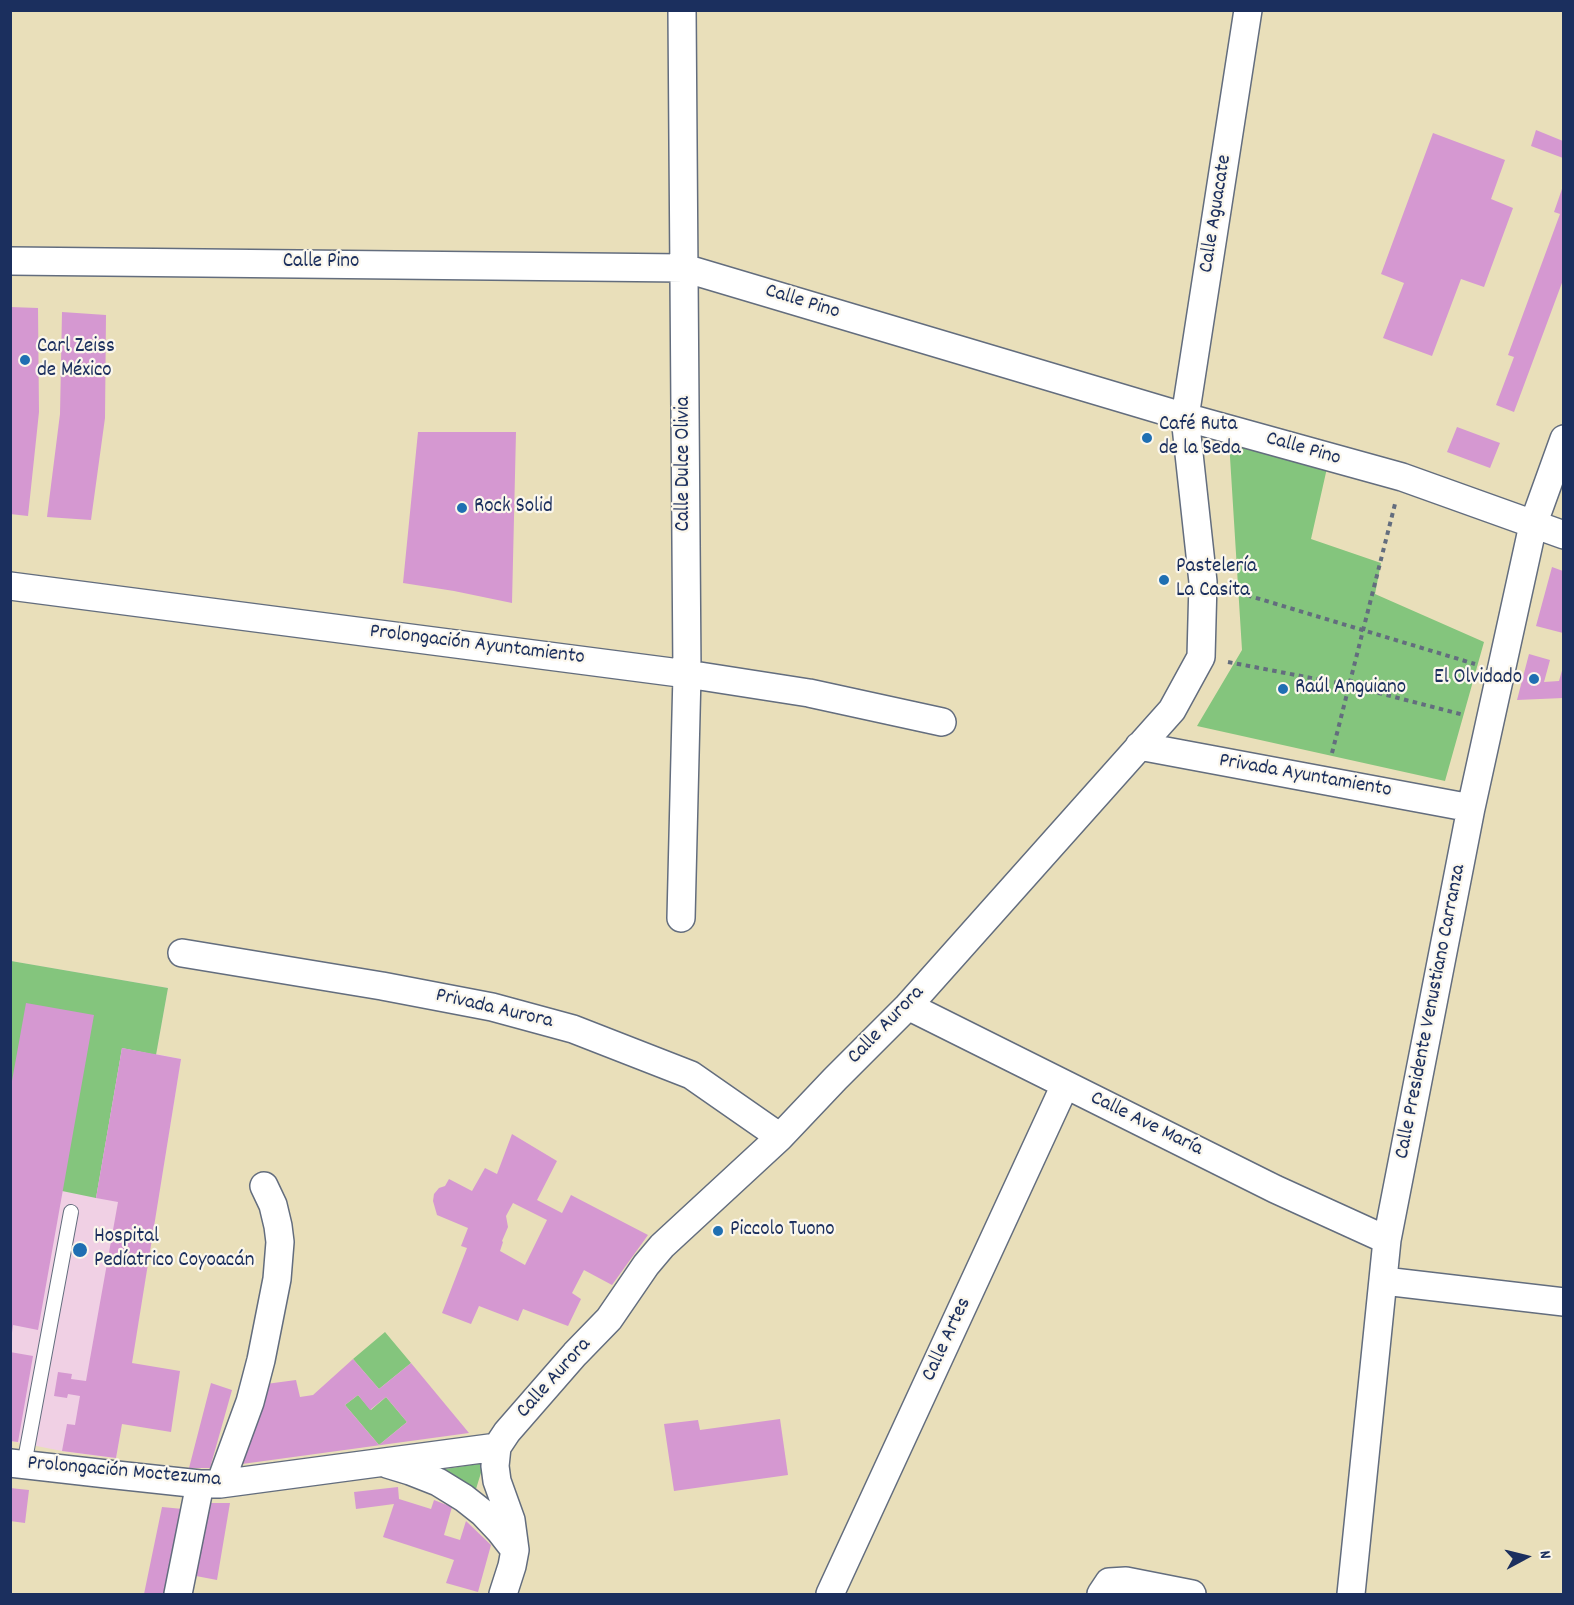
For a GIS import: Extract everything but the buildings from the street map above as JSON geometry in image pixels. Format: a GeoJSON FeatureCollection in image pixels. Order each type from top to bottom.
{"type":"FeatureCollection","features":[{"type":"Feature","properties":{"kind":"street","name":"Calle Dulce Olivia"},"geometry":{"type":"LineString","coordinates":[[681,918],[687,674],[682,10]]}},
{"type":"Feature","properties":{"kind":"street","name":"Calle Aguacate"},"geometry":{"type":"LineString","coordinates":[[1185,417],[1248,10]]}},
{"type":"Feature","properties":{"kind":"street","name":"Calle Pino"},"geometry":{"type":"LineString","coordinates":[[10,261],[684,268],[1185,417],[1402,477],[1563,535]]}},
{"type":"Feature","properties":{"kind":"street","name":"Calle Aurora"},"geometry":{"type":"LineString","coordinates":[[497,1447],[575,1354],[609,1319],[662,1246],[780,1137],[835,1078],[908,1006],[1172,710],[1201,657],[1203,582],[1185,417]]}},
{"type":"Feature","properties":{"kind":"street","name":"Calle Presidente Venustiano Carranza"},"geometry":{"type":"LineString","coordinates":[[1351,1594],[1387,1240],[1471,808],[1533,525],[1563,439]]}},
{"type":"Feature","properties":{"kind":"street","name":"Prolongación Ayuntamiento"},"geometry":{"type":"LineString","coordinates":[[10,586],[687,674],[809,693],[942,722]]}},
{"type":"Feature","properties":{"kind":"street","name":"Privada Ayuntamiento"},"geometry":{"type":"LineString","coordinates":[[1139,746],[1471,808]]}},
{"type":"Feature","properties":{"kind":"street","name":"Privada Aurora"},"geometry":{"type":"LineString","coordinates":[[182,953],[382,986],[492,1007],[573,1029],[691,1075],[780,1137]]}},
{"type":"Feature","properties":{"kind":"street","name":"Calle Ave María"},"geometry":{"type":"LineString","coordinates":[[908,1006],[1275,1189],[1387,1240]]}},
{"type":"Feature","properties":{"kind":"street","name":"Calle Artes"},"geometry":{"type":"LineString","coordinates":[[830,1594],[1065,1085]]}},
{"type":"Feature","properties":{"kind":"street"},"geometry":{"type":"LineString","coordinates":[[178,1594],[210,1484],[250,1402],[261,1360],[277,1279],[280,1242],[273,1205],[264,1186]]}},
{"type":"Feature","properties":{"kind":"street"},"geometry":{"type":"LineString","coordinates":[[1383,1281],[1563,1302]]}},
{"type":"Feature","properties":{"kind":"street","name":"Prolongación Moctezuma"},"geometry":{"type":"LineString","coordinates":[[17,1464],[210,1484],[497,1447]]}},
{"type":"Feature","properties":{"kind":"street"},"geometry":{"type":"LineString","coordinates":[[497,1447],[495,1466],[497,1481],[511,1520],[515,1550],[503,1594]]}},
{"type":"Feature","properties":{"kind":"street","name":"Prolongación Moctezuma"},"geometry":{"type":"LineString","coordinates":[[381,1463],[438,1482],[464,1498],[500,1530],[515,1550]]}},
{"type":"Feature","properties":{"kind":"street"},"geometry":{"type":"LineString","coordinates":[[1101,1594],[1109,1582],[1126,1581],[1192,1594]]}},
{"type":"Feature","properties":{"kind":"lane"},"geometry":{"type":"LineString","coordinates":[[17,1464],[71,1212]]}},
{"type":"Feature","properties":{"kind":"path"},"geometry":{"type":"LineString","coordinates":[[1326,780],[1402,477]]}},
{"type":"Feature","properties":{"kind":"path"},"geometry":{"type":"LineString","coordinates":[[1203,582],[1501,672]]}},
{"type":"Feature","properties":{"kind":"path"},"geometry":{"type":"LineString","coordinates":[[1201,657],[1348,685],[1490,721]]}},
{"type":"Feature","properties":{"kind":"shaded area","name":"Hospital Pedíatrico Coyoacán"},"geometry":{"type":"Polygon","coordinates":[[[10,961],[168,988],[156,1054],[181,1059],[116,1458],[11,1441],[10,961]]]}},
{"type":"Feature","properties":{"kind":"green space"},"geometry":{"type":"Polygon","coordinates":[[[1229,441],[1327,468],[1311,539],[1381,563],[1375,594],[1484,642],[1445,781],[1197,726],[1242,650],[1229,441]]]}},
{"type":"Feature","properties":{"kind":"green space"},"geometry":{"type":"Polygon","coordinates":[[[11,961],[168,988],[156,1055],[122,1048],[96,1198],[62,1191],[11,1092],[11,961]]]}},
{"type":"Feature","properties":{"kind":"green space"},"geometry":{"type":"Polygon","coordinates":[[[385,1332],[411,1363],[379,1389],[353,1359],[385,1332]]]}},
{"type":"Feature","properties":{"kind":"green space"},"geometry":{"type":"Polygon","coordinates":[[[358,1395],[371,1410],[386,1397],[407,1422],[379,1445],[345,1405],[358,1395]]]}},
{"type":"Feature","properties":{"kind":"green space"},"geometry":{"type":"Polygon","coordinates":[[[484,1463],[476,1489],[439,1470],[484,1463]]]}},
{"type":"Feature","properties":{"kind":"place","name":"Carl Zeiss de México"},"geometry":{"type":"Point","coordinates":[25,360]}},
{"type":"Feature","properties":{"kind":"place","name":"Café Ruta de la Seda"},"geometry":{"type":"Point","coordinates":[1147,438]}},
{"type":"Feature","properties":{"kind":"place","name":"Rock Solid"},"geometry":{"type":"Point","coordinates":[462,508]}},
{"type":"Feature","properties":{"kind":"place","name":"Pastelería La Casita"},"geometry":{"type":"Point","coordinates":[1164,580]}},
{"type":"Feature","properties":{"kind":"place","name":"El Olvidado"},"geometry":{"type":"Point","coordinates":[1534,679]}},
{"type":"Feature","properties":{"kind":"place","name":"Raúl Anguiano"},"geometry":{"type":"Point","coordinates":[1283,689]}},
{"type":"Feature","properties":{"kind":"place","name":"Piccolo Tuono"},"geometry":{"type":"Point","coordinates":[718,1231]}},
{"type":"Feature","properties":{"kind":"place","name":"Hospital Pedíatrico Coyoacán"},"geometry":{"type":"Point","coordinates":[80,1250]}}]}
